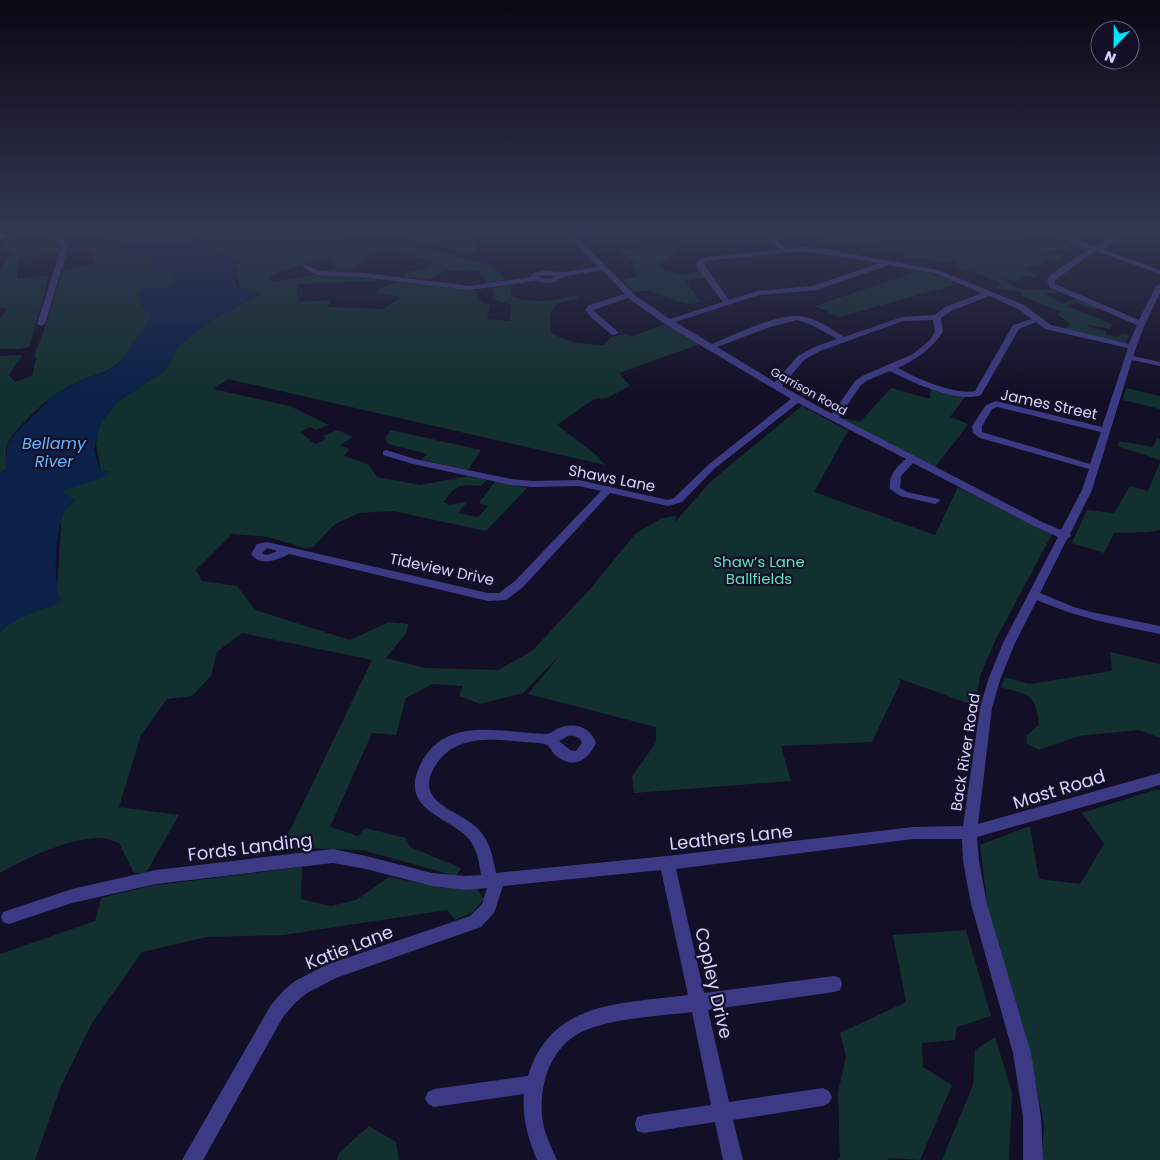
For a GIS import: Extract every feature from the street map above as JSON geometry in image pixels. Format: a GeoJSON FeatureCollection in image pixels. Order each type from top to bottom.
{"type":"FeatureCollection","features":[{"type":"Feature","properties":{"kind":"street"},"geometry":{"type":"LineString","coordinates":[[41,324],[53,284]]}},
{"type":"Feature","properties":{"kind":"street"},"geometry":{"type":"LineString","coordinates":[[437,284],[470,288],[503,284]]}},
{"type":"Feature","properties":{"kind":"street","name":"Garrison Road"},"geometry":{"type":"LineString","coordinates":[[619,284],[629,295],[668,322],[797,399],[912,460],[1066,536]]}},
{"type":"Feature","properties":{"kind":"street"},"geometry":{"type":"LineString","coordinates":[[713,284],[727,302]]}},
{"type":"Feature","properties":{"kind":"street"},"geometry":{"type":"LineString","coordinates":[[668,322],[727,302],[769,291],[814,288],[825,284]]}},
{"type":"Feature","properties":{"kind":"street"},"geometry":{"type":"LineString","coordinates":[[967,284],[1028,310],[1036,320],[1064,332],[1130,352],[1160,364]]}},
{"type":"Feature","properties":{"kind":"street"},"geometry":{"type":"LineString","coordinates":[[1052,284],[1141,324]]}},
{"type":"Feature","properties":{"kind":"street","name":"Back River Road"},"geometry":{"type":"LineString","coordinates":[[1033,1160],[1032,1117],[1022,1053],[979,904],[971,861],[969,832],[990,694],[999,667],[1033,594],[1066,536],[1096,468],[1130,352],[1141,324],[1160,286]]}},
{"type":"Feature","properties":{"kind":"street"},"geometry":{"type":"LineString","coordinates":[[776,387],[808,353],[902,319],[937,317],[948,309],[990,294]]}},
{"type":"Feature","properties":{"kind":"street"},"geometry":{"type":"LineString","coordinates":[[614,333],[589,310],[592,307],[629,295]]}},
{"type":"Feature","properties":{"kind":"street"},"geometry":{"type":"LineString","coordinates":[[833,419],[858,383],[865,378],[923,353],[939,332],[937,317]]}},
{"type":"Feature","properties":{"kind":"street"},"geometry":{"type":"LineString","coordinates":[[711,346],[798,318],[843,340]]}},
{"type":"Feature","properties":{"kind":"street"},"geometry":{"type":"LineString","coordinates":[[890,367],[904,375],[930,385],[973,395],[978,393],[1016,327],[1036,320]]}},
{"type":"Feature","properties":{"kind":"street","name":"Shaws Lane"},"geometry":{"type":"LineString","coordinates":[[386,453],[511,482],[533,484],[568,482],[661,503],[674,502],[711,466],[797,399]]}},
{"type":"Feature","properties":{"kind":"street","name":"James Street"},"geometry":{"type":"LineString","coordinates":[[1096,468],[991,439],[978,433],[977,426],[989,407],[996,404],[1107,431]]}},
{"type":"Feature","properties":{"kind":"street"},"geometry":{"type":"LineString","coordinates":[[912,460],[900,470],[893,482],[895,489],[904,494],[935,501]]}},
{"type":"Feature","properties":{"kind":"street","name":"Tideview Drive"},"geometry":{"type":"LineString","coordinates":[[288,550],[488,597],[502,596],[519,584],[607,490]]}},
{"type":"Feature","properties":{"kind":"street"},"geometry":{"type":"LineString","coordinates":[[1033,594],[1070,610],[1090,616],[1160,630]]}},
{"type":"Feature","properties":{"kind":"street"},"geometry":{"type":"LineString","coordinates":[[494,881],[480,842],[474,834],[466,827],[442,814],[426,799],[422,783],[425,768],[440,748],[455,739],[466,736],[491,734],[552,740]]}},
{"type":"Feature","properties":{"kind":"street","name":"Mast Road"},"geometry":{"type":"LineString","coordinates":[[969,832],[1010,824],[1160,779]]}},
{"type":"Feature","properties":{"kind":"street","name":"Leathers Lane"},"geometry":{"type":"LineString","coordinates":[[494,881],[667,863],[913,833],[969,832]]}},
{"type":"Feature","properties":{"kind":"street","name":"Fords Landing"},"geometry":{"type":"LineString","coordinates":[[9,917],[72,896],[156,877],[333,856],[350,858],[438,881],[466,883],[494,881]]}},
{"type":"Feature","properties":{"kind":"street","name":"Copley Drive"},"geometry":{"type":"LineString","coordinates":[[667,863],[733,1160]]}},
{"type":"Feature","properties":{"kind":"street","name":"Katie Lane"},"geometry":{"type":"LineString","coordinates":[[192,1160],[268,1024],[289,998],[314,979],[332,971],[475,922],[488,908],[494,881]]}},
{"type":"Feature","properties":{"kind":"street"},"geometry":{"type":"LineString","coordinates":[[547,1160],[534,1124],[532,1111],[534,1084],[543,1060],[552,1046],[562,1034],[573,1026],[607,1015],[834,984]]}},
{"type":"Feature","properties":{"kind":"street"},"geometry":{"type":"LineString","coordinates":[[434,1098],[534,1084]]}},
{"type":"Feature","properties":{"kind":"street"},"geometry":{"type":"LineString","coordinates":[[644,1124],[722,1111],[822,1098]]}},
{"type":"Feature","properties":{"kind":"green space"},"geometry":{"type":"Polygon","coordinates":[[[0,284],[47,284],[29,347],[0,349],[0,319],[7,308],[0,308],[0,284]]]}},
{"type":"Feature","properties":{"kind":"green space"},"geometry":{"type":"Polygon","coordinates":[[[59,284],[172,284],[167,287],[143,288],[152,318],[126,354],[113,367],[65,389],[36,411],[21,426],[7,445],[6,469],[0,474],[0,356],[22,355],[9,375],[15,382],[32,376],[36,358],[34,356],[59,284]]]}},
{"type":"Feature","properties":{"kind":"green space","name":"Shaw’s Lane Ballfields"},"geometry":{"type":"Polygon","coordinates":[[[239,284],[297,284],[297,295],[300,302],[330,300],[328,307],[384,309],[401,297],[376,293],[380,289],[393,284],[427,284],[475,290],[482,303],[490,305],[487,319],[509,321],[512,305],[496,300],[492,289],[512,285],[511,296],[519,299],[551,300],[576,295],[580,298],[557,304],[550,314],[550,332],[570,341],[604,345],[611,337],[624,334],[632,336],[667,324],[700,344],[619,373],[630,386],[607,398],[594,399],[557,425],[595,454],[605,465],[228,379],[214,389],[290,406],[329,425],[316,430],[310,427],[300,432],[315,444],[326,439],[323,436],[338,430],[353,437],[340,445],[350,449],[344,456],[368,464],[377,477],[420,485],[469,476],[487,480],[481,486],[463,485],[455,488],[444,502],[450,505],[468,501],[458,513],[478,517],[488,506],[479,503],[495,481],[527,488],[486,531],[393,511],[359,513],[335,524],[313,547],[305,548],[268,537],[232,534],[196,570],[202,581],[237,586],[255,610],[350,640],[389,622],[408,624],[407,632],[386,658],[426,668],[498,670],[532,651],[591,588],[636,533],[662,518],[676,516],[675,522],[711,481],[802,406],[848,431],[814,492],[935,535],[958,487],[1052,534],[995,641],[980,676],[975,706],[898,678],[901,681],[872,742],[781,746],[791,781],[634,793],[632,777],[656,742],[656,727],[528,694],[561,654],[523,693],[480,704],[459,696],[463,686],[432,684],[406,698],[396,735],[372,733],[330,827],[358,836],[365,828],[406,838],[410,847],[461,868],[456,876],[362,850],[282,847],[372,660],[242,633],[217,652],[211,676],[192,696],[167,699],[141,735],[119,807],[179,815],[146,873],[134,873],[119,843],[100,838],[75,841],[62,845],[35,855],[0,873],[0,632],[6,626],[21,618],[61,602],[57,592],[63,491],[101,471],[96,444],[99,426],[117,402],[164,371],[179,345],[216,317],[259,295],[240,287],[239,284]]]}},
{"type":"Feature","properties":{"kind":"green space"},"geometry":{"type":"Polygon","coordinates":[[[626,284],[687,284],[701,302],[683,303],[652,291],[633,292],[626,284]]]}},
{"type":"Feature","properties":{"kind":"green space"},"geometry":{"type":"Polygon","coordinates":[[[879,284],[957,284],[839,317],[815,306],[879,284]]]}},
{"type":"Feature","properties":{"kind":"green space"},"geometry":{"type":"Polygon","coordinates":[[[1000,284],[1011,284],[1024,289],[1045,289],[1059,292],[1045,294],[1063,304],[1075,299],[1099,308],[1095,310],[1075,302],[1067,306],[1112,324],[1110,329],[1089,325],[1088,327],[1106,331],[1106,335],[1118,337],[1122,333],[1129,335],[1125,343],[1065,329],[1070,324],[1057,314],[1061,312],[1020,295],[1023,293],[997,288],[1000,284]]]}},
{"type":"Feature","properties":{"kind":"green space"},"geometry":{"type":"Polygon","coordinates":[[[891,388],[930,399],[931,388],[965,397],[950,417],[968,424],[935,467],[842,421],[844,418],[860,422],[891,388]]]}},
{"type":"Feature","properties":{"kind":"green space"},"geometry":{"type":"Polygon","coordinates":[[[1126,388],[1160,396],[1160,409],[1123,400],[1126,388]]]}},
{"type":"Feature","properties":{"kind":"green space"},"geometry":{"type":"Polygon","coordinates":[[[391,430],[481,450],[468,470],[422,460],[427,454],[388,444],[385,438],[391,430]]]}},
{"type":"Feature","properties":{"kind":"green space"},"geometry":{"type":"Polygon","coordinates":[[[1157,438],[1160,439],[1160,460],[1117,446],[1119,441],[1153,447],[1157,438]]]}},
{"type":"Feature","properties":{"kind":"green space"},"geometry":{"type":"Polygon","coordinates":[[[1160,462],[1160,530],[1114,533],[1104,553],[1072,543],[1087,510],[1114,513],[1130,486],[1148,491],[1160,462]]]}},
{"type":"Feature","properties":{"kind":"green space"},"geometry":{"type":"Polygon","coordinates":[[[1110,652],[1160,664],[1160,738],[1139,730],[1079,736],[1039,750],[1026,743],[1027,735],[1039,725],[1035,706],[1033,701],[1025,694],[1001,687],[1005,677],[1029,684],[1112,671],[1110,652]]]}},
{"type":"Feature","properties":{"kind":"green space"},"geometry":{"type":"Polygon","coordinates":[[[1154,790],[1160,790],[1160,1160],[1042,1160],[1044,1124],[1026,1036],[988,910],[980,845],[1030,826],[1039,879],[1080,884],[1104,844],[1082,813],[1154,790]]]}},
{"type":"Feature","properties":{"kind":"green space"},"geometry":{"type":"Polygon","coordinates":[[[302,867],[301,899],[331,906],[356,900],[389,877],[439,887],[477,889],[484,899],[473,912],[455,920],[447,910],[283,935],[207,937],[142,952],[92,1023],[61,1086],[35,1160],[0,1160],[0,954],[95,921],[101,898],[150,886],[302,867]]]}},
{"type":"Feature","properties":{"kind":"green space"},"geometry":{"type":"Polygon","coordinates":[[[966,930],[991,1016],[957,1027],[955,1040],[922,1043],[923,1067],[952,1085],[920,1160],[889,1158],[888,1160],[838,1160],[840,1158],[838,1092],[846,1057],[840,1033],[906,1002],[893,935],[966,930]]]}},
{"type":"Feature","properties":{"kind":"green space"},"geometry":{"type":"Polygon","coordinates":[[[995,1037],[1012,1092],[1009,1160],[942,1160],[973,1085],[975,1050],[995,1037]]]}},
{"type":"Feature","properties":{"kind":"green space"},"geometry":{"type":"Polygon","coordinates":[[[369,1126],[396,1142],[399,1160],[337,1160],[339,1153],[369,1126]]]}},
{"type":"Feature","properties":{"kind":"water","name":"Bellamy River"},"geometry":{"type":"Polygon","coordinates":[[[172,284],[236,284],[260,294],[216,317],[179,345],[164,371],[117,402],[99,426],[94,451],[101,471],[109,471],[107,476],[63,491],[75,501],[67,508],[62,517],[57,541],[56,569],[58,593],[61,602],[21,618],[0,632],[0,474],[6,469],[7,445],[14,435],[54,395],[84,379],[104,373],[117,365],[152,318],[136,299],[143,288],[167,287],[172,284]]]}}]}
